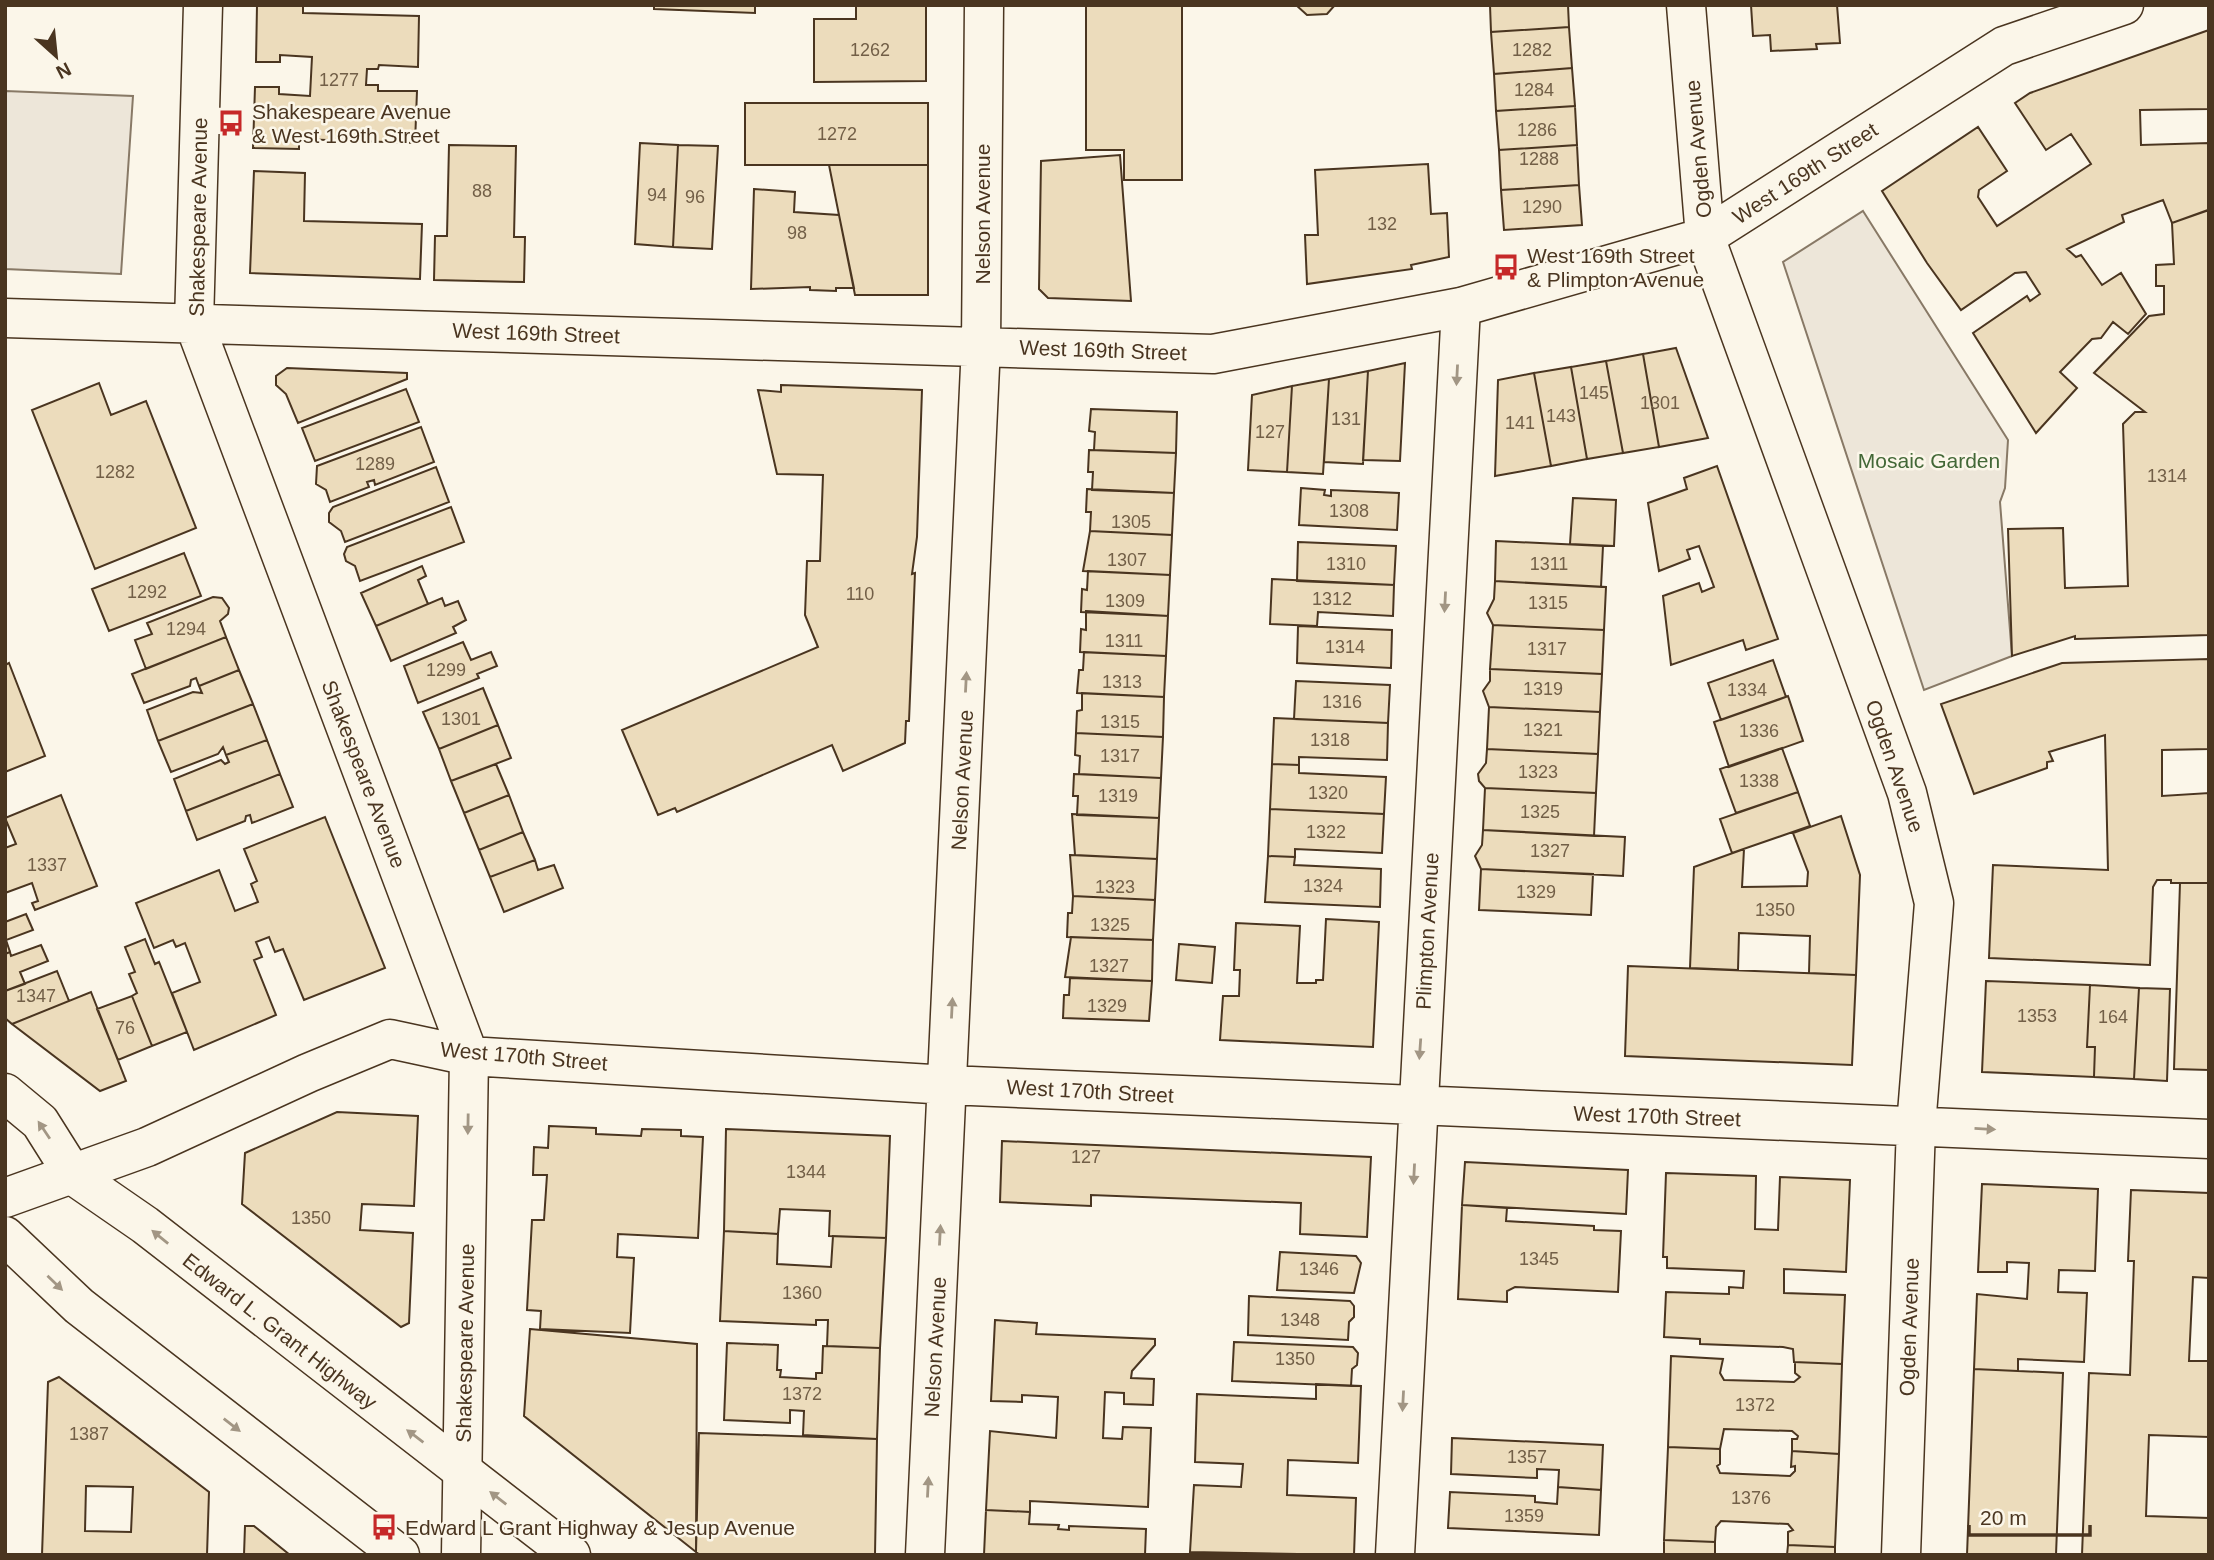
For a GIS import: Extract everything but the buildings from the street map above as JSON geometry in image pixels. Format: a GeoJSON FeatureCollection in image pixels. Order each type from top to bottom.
{"type":"FeatureCollection","features":[{"type":"Feature","properties":{"kind":"street","name":"Shakespeare Avenue"},"geometry":{"type":"LineString","coordinates":[[202,5],[194,323],[469,1056],[461,1555]]}},
{"type":"Feature","properties":{"kind":"street","name":"Nelson Avenue"},"geometry":{"type":"LineString","coordinates":[[925,1555],[981,345],[984,5]]}},
{"type":"Feature","properties":{"kind":"street","name":"Ogden Avenue"},"geometry":{"type":"LineString","coordinates":[[1686,5],[1705,237],[1907,793],[1930,877],[1934,903],[1916,1126],[1901,1555]]}},
{"type":"Feature","properties":{"kind":"street","name":"West 169th Street"},"geometry":{"type":"LineString","coordinates":[[5,318],[1213,354],[1461,307],[1705,237],[2004,46],[2124,5]]}},
{"type":"Feature","properties":{"kind":"street","name":"Plimpton Avenue"},"geometry":{"type":"LineString","coordinates":[[1395,1555],[1461,307]]}},
{"type":"Feature","properties":{"kind":"street","name":"West 170th Street"},"geometry":{"type":"LineString","coordinates":[[5,1198],[74,1176],[147,1147],[307,1073],[390,1039],[469,1056],[948,1085],[2209,1139]]}},
{"type":"Feature","properties":{"kind":"street","name":"Edward L. Grant Highway"},"geometry":{"type":"LineString","coordinates":[[5,1093],[40,1122],[74,1176],[145,1225],[571,1555]]}},
{"type":"Feature","properties":{"kind":"street"},"geometry":{"type":"LineString","coordinates":[[5,1236],[79,1306],[400,1555]]}},
{"type":"Feature","properties":{"kind":"green space"},"geometry":{"type":"Polygon","coordinates":[[[5,91],[133,96],[121,274],[5,269],[5,91]]]}},
{"type":"Feature","properties":{"kind":"green space","name":"Mosaic Garden"},"geometry":{"type":"Polygon","coordinates":[[[1863,211],[2008,440],[2005,488],[2000,502],[2012,656],[1924,690],[1783,262],[1863,211]]]}},
{"type":"Feature","properties":{"kind":"place","name":"Shakespeare Avenue & West 169th Street"},"geometry":{"type":"Point","coordinates":[231,123]}},
{"type":"Feature","properties":{"kind":"place","name":"West 169th Street & Plimpton Avenue"},"geometry":{"type":"Point","coordinates":[1506,267]}},
{"type":"Feature","properties":{"kind":"place","name":"Edward L Grant Highway & Jesup Avenue"},"geometry":{"type":"Point","coordinates":[384,1527]}}]}
